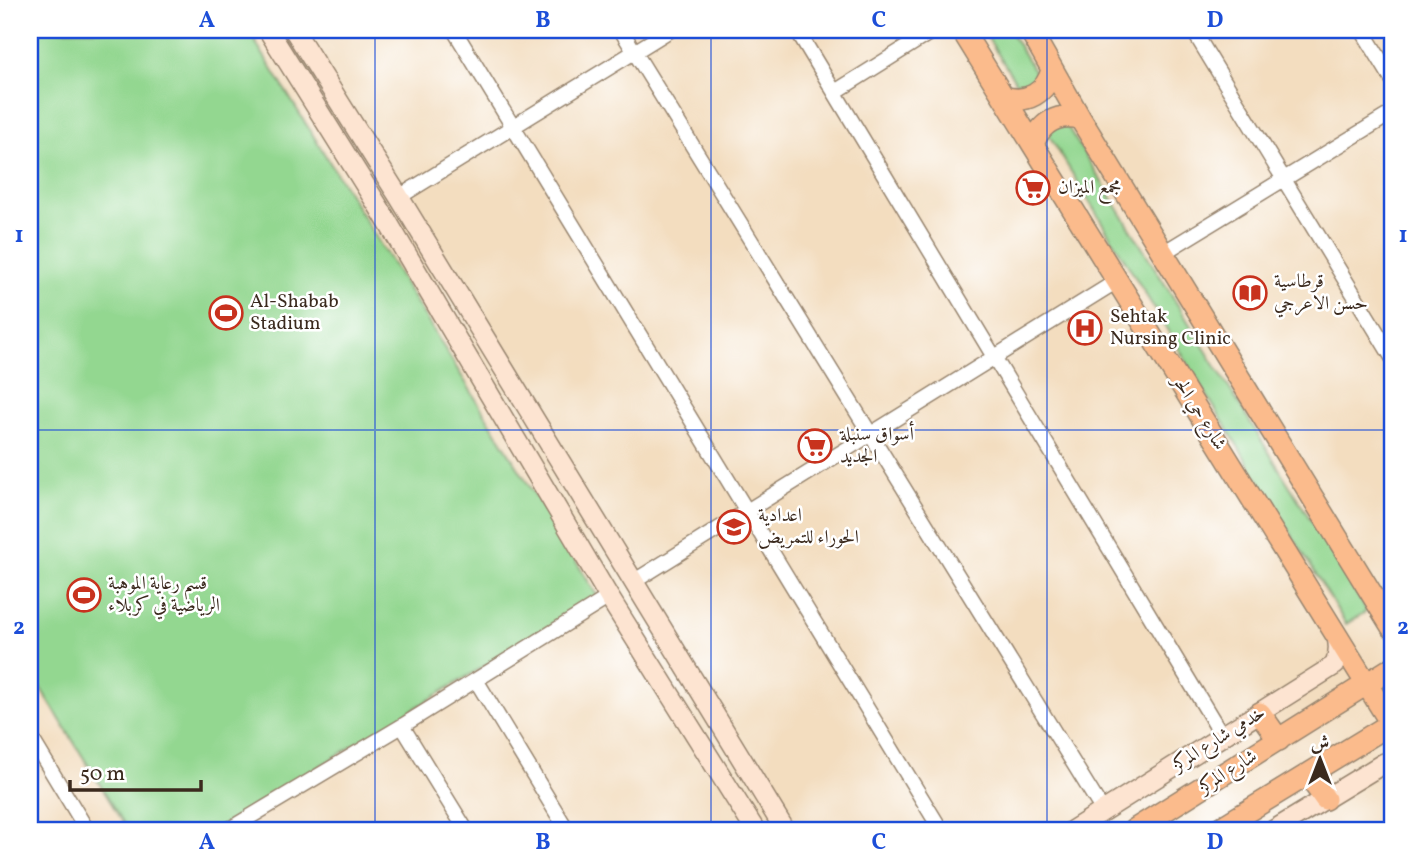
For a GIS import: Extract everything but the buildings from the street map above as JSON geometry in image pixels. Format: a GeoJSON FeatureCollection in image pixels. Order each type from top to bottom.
{"type":"FeatureCollection","features":[{"type":"Feature","properties":{"kind":"main road","name":"شارع حي الحر"},"geometry":{"type":"LineString","coordinates":[[962,30],[1392,724]]}},
{"type":"Feature","properties":{"kind":"main road"},"geometry":{"type":"LineString","coordinates":[[1030,30],[1080,118],[1385,610],[1392,627]]}},
{"type":"Feature","properties":{"kind":"main road"},"geometry":{"type":"LineString","coordinates":[[1004,97],[1024,99],[1037,93],[1047,83],[1052,70]]}},
{"type":"Feature","properties":{"kind":"main road"},"geometry":{"type":"LineString","coordinates":[[1033,145],[1039,131],[1050,120],[1065,116],[1080,118]]}},
{"type":"Feature","properties":{"kind":"main road","name":"شارع المركز"},"geometry":{"type":"LineString","coordinates":[[1134,830],[1392,668]]}},
{"type":"Feature","properties":{"kind":"main road"},"geometry":{"type":"LineString","coordinates":[[1260,713],[1279,740]]}},
{"type":"Feature","properties":{"kind":"main road"},"geometry":{"type":"LineString","coordinates":[[1217,830],[1392,724]]}},
{"type":"Feature","properties":{"kind":"main road"},"geometry":{"type":"LineString","coordinates":[[1308,775],[1325,799]]}},
{"type":"Feature","properties":{"kind":"street"},"geometry":{"type":"LineString","coordinates":[[268,30],[380,209],[609,597],[755,830]]}},
{"type":"Feature","properties":{"kind":"street"},"geometry":{"type":"LineString","coordinates":[[294,30],[399,197],[785,830]]}},
{"type":"Feature","properties":{"kind":"street"},"geometry":{"type":"LineString","coordinates":[[454,30],[942,830]]}},
{"type":"Feature","properties":{"kind":"street"},"geometry":{"type":"LineString","coordinates":[[621,30],[1103,811]]}},
{"type":"Feature","properties":{"kind":"street"},"geometry":{"type":"LineString","coordinates":[[399,197],[670,30]]}},
{"type":"Feature","properties":{"kind":"street"},"geometry":{"type":"LineString","coordinates":[[797,30],[1223,737]]}},
{"type":"Feature","properties":{"kind":"street"},"geometry":{"type":"LineString","coordinates":[[835,92],[934,30]]}},
{"type":"Feature","properties":{"kind":"street"},"geometry":{"type":"LineString","coordinates":[[1193,30],[1392,357]]}},
{"type":"Feature","properties":{"kind":"street"},"geometry":{"type":"LineString","coordinates":[[1362,30],[1392,79]]}},
{"type":"Feature","properties":{"kind":"street"},"geometry":{"type":"LineString","coordinates":[[1163,253],[1392,113]]}},
{"type":"Feature","properties":{"kind":"street"},"geometry":{"type":"LineString","coordinates":[[633,582],[1117,281]]}},
{"type":"Feature","properties":{"kind":"street"},"geometry":{"type":"LineString","coordinates":[[228,830],[609,597]]}},
{"type":"Feature","properties":{"kind":"street","name":"خدمي شارع المركز"},"geometry":{"type":"LineString","coordinates":[[1073,830],[1335,665],[1339,655],[1335,631]]}},
{"type":"Feature","properties":{"kind":"street"},"geometry":{"type":"LineString","coordinates":[[476,680],[567,830]]}},
{"type":"Feature","properties":{"kind":"street"},"geometry":{"type":"LineString","coordinates":[[402,726],[466,830]]}},
{"type":"Feature","properties":{"kind":"street"},"geometry":{"type":"LineString","coordinates":[[30,736],[87,830]]}},
{"type":"Feature","properties":{"kind":"street"},"geometry":{"type":"LineString","coordinates":[[1274,830],[1384,763],[1392,763]]}},
{"type":"Feature","properties":{"kind":"green space","name":"Al-Shabab Stadium"},"geometry":{"type":"Polygon","coordinates":[[[30,30],[248,30],[598,597],[215,830],[128,830],[30,671],[30,30]]]}},
{"type":"Feature","properties":{"kind":"green space"},"geometry":{"type":"Polygon","coordinates":[[[983,30],[1009,30],[1038,77],[1020,89],[983,30]]]}},
{"type":"Feature","properties":{"kind":"green space"},"geometry":{"type":"Polygon","coordinates":[[[1064,121],[1367,611],[1346,624],[1047,132],[1064,121]]]}},
{"type":"Feature","properties":{"kind":"place","name":"مجمع الميزان"},"geometry":{"type":"Point","coordinates":[1033,188]}},
{"type":"Feature","properties":{"kind":"place","name":"قرطاسية حسن الاعرجي"},"geometry":{"type":"Point","coordinates":[1250,293]}},
{"type":"Feature","properties":{"kind":"place","name":"Al-Shabab Stadium"},"geometry":{"type":"Point","coordinates":[226,313]}},
{"type":"Feature","properties":{"kind":"place","name":"Sehtak Nursing Clinic"},"geometry":{"type":"Point","coordinates":[1085,328]}},
{"type":"Feature","properties":{"kind":"place","name":"أسواق سنبلة الجديد"},"geometry":{"type":"Point","coordinates":[815,446]}},
{"type":"Feature","properties":{"kind":"place","name":"اعدادية الحوراء للتمريض"},"geometry":{"type":"Point","coordinates":[734,527]}},
{"type":"Feature","properties":{"kind":"place","name":"قسم رعاية الموهبة الرياضية في كربلاء"},"geometry":{"type":"Point","coordinates":[84,595]}}]}
